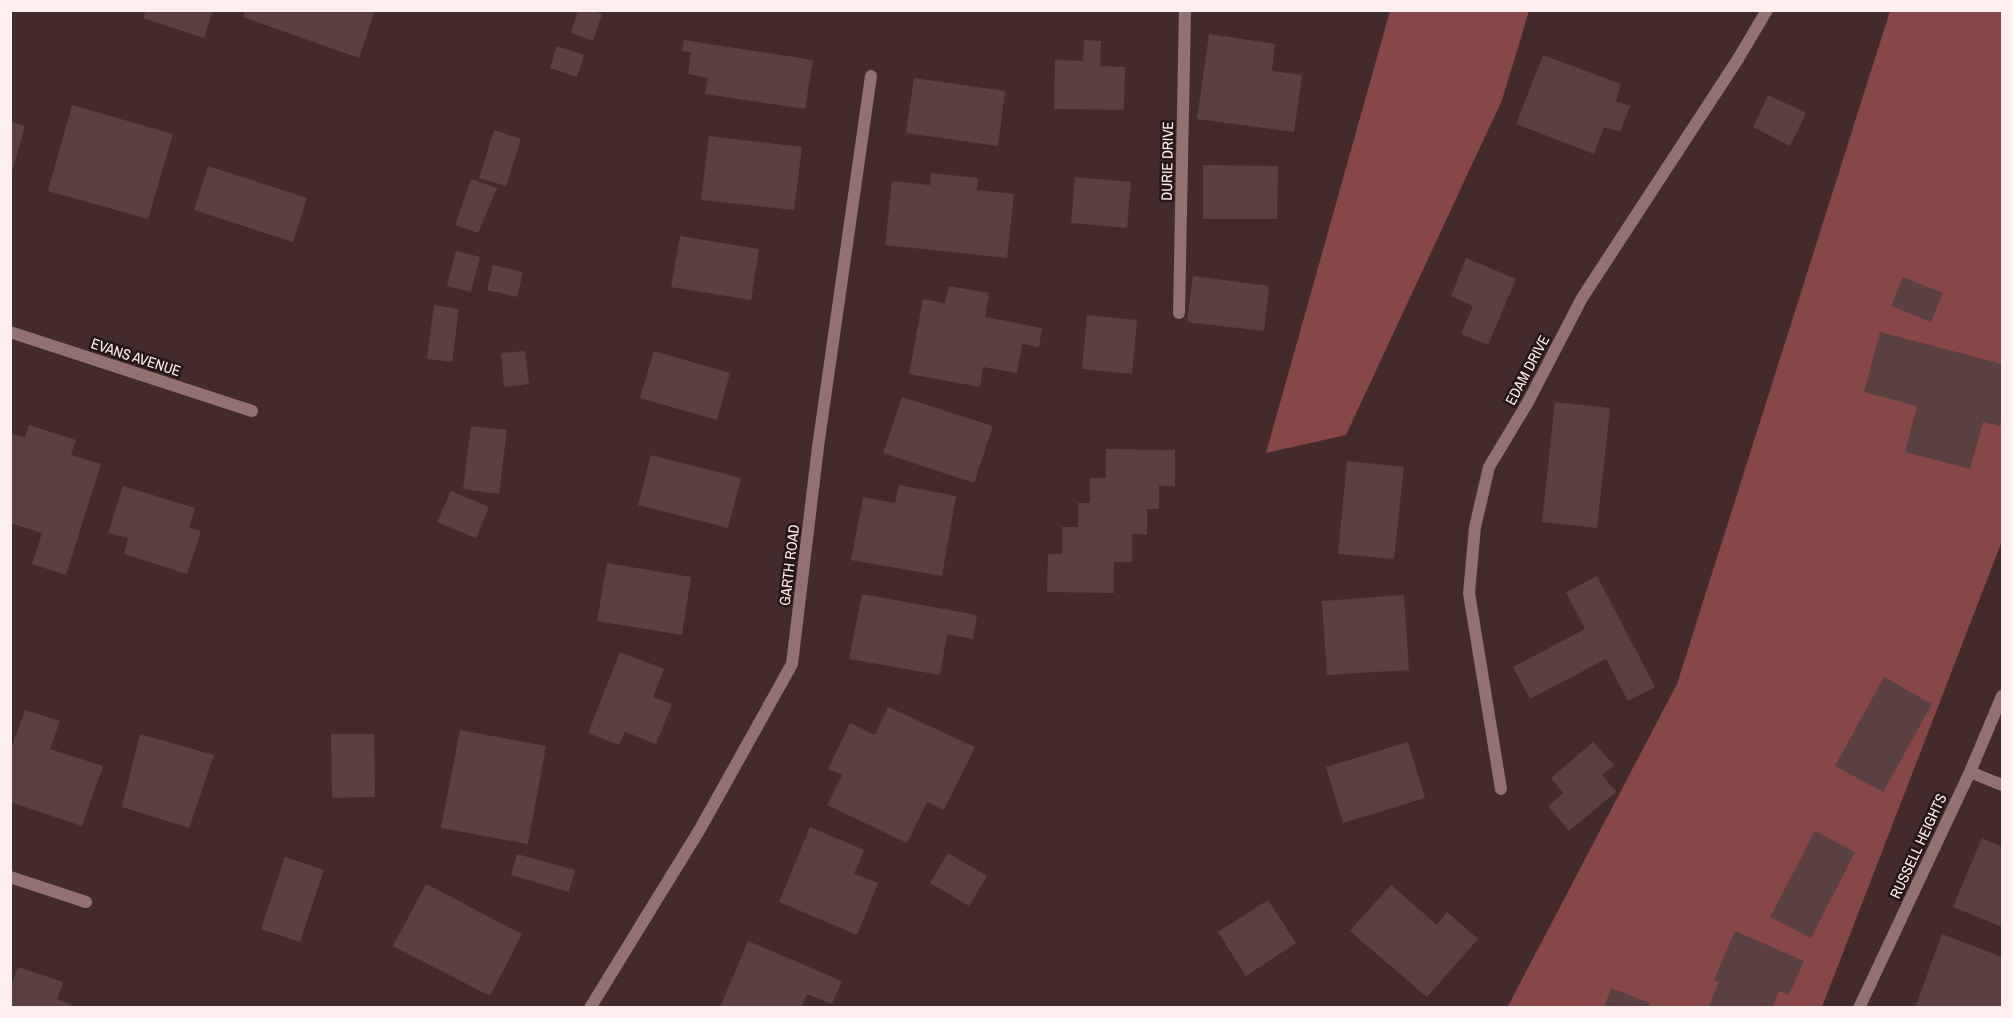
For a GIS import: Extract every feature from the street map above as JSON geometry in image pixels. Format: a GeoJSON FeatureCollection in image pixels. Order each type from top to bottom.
{"type":"FeatureCollection","features":[{"type":"Feature","properties":{"kind":"street","name":"DURIE DRIVE"},"geometry":{"type":"LineString","coordinates":[[1179,313],[1185,10]]}},
{"type":"Feature","properties":{"kind":"street","name":"EDAM DRIVE"},"geometry":{"type":"LineString","coordinates":[[1501,789],[1469,593],[1475,527],[1489,467],[1528,402],[1582,298],[1767,10]]}},
{"type":"Feature","properties":{"kind":"street","name":"GARTH ROAD"},"geometry":{"type":"LineString","coordinates":[[590,1008],[700,829],[792,664],[818,447],[871,76]]}},
{"type":"Feature","properties":{"kind":"street","name":"EVANS AVENUE"},"geometry":{"type":"LineString","coordinates":[[10,332],[252,411]]}},
{"type":"Feature","properties":{"kind":"street","name":"RUSSELL HEIGHTS"},"geometry":{"type":"LineString","coordinates":[[1859,1008],[1970,772],[2002,696]]}},
{"type":"Feature","properties":{"kind":"street"},"geometry":{"type":"LineString","coordinates":[[1970,772],[2002,785]]}},
{"type":"Feature","properties":{"kind":"street"},"geometry":{"type":"LineString","coordinates":[[10,877],[86,902]]}},
{"type":"Feature","properties":{"kind":"shaded area"},"geometry":{"type":"Polygon","coordinates":[[[1390,11],[1529,11],[1502,100],[1346,435],[1266,453],[1390,11]]]}},
{"type":"Feature","properties":{"kind":"shaded area"},"geometry":{"type":"Polygon","coordinates":[[[1890,11],[2002,11],[2002,541],[1822,1007],[1507,1008],[1677,684],[1890,11]]]}},
{"type":"Feature","properties":{"kind":"building"},"geometry":{"type":"Polygon","coordinates":[[[146,10],[213,10],[204,38],[143,18],[146,10]]]}},
{"type":"Feature","properties":{"kind":"building"},"geometry":{"type":"Polygon","coordinates":[[[245,10],[375,10],[359,58],[243,17],[245,10]]]}},
{"type":"Feature","properties":{"kind":"building"},"geometry":{"type":"Polygon","coordinates":[[[578,10],[591,10],[602,14],[593,41],[571,33],[578,10]]]}},
{"type":"Feature","properties":{"kind":"building"},"geometry":{"type":"Polygon","coordinates":[[[1209,34],[1275,44],[1272,71],[1302,75],[1294,132],[1197,119],[1209,34]]]}},
{"type":"Feature","properties":{"kind":"building"},"geometry":{"type":"Polygon","coordinates":[[[684,40],[813,60],[805,109],[705,94],[708,78],[688,74],[691,52],[682,51],[684,40]]]}},
{"type":"Feature","properties":{"kind":"building"},"geometry":{"type":"Polygon","coordinates":[[[1084,40],[1101,41],[1100,66],[1125,67],[1124,110],[1054,109],[1055,60],[1083,61],[1084,40]]]}},
{"type":"Feature","properties":{"kind":"building"},"geometry":{"type":"Polygon","coordinates":[[[557,46],[584,55],[577,77],[550,68],[557,46]]]}},
{"type":"Feature","properties":{"kind":"building"},"geometry":{"type":"Polygon","coordinates":[[[1543,55],[1621,84],[1616,101],[1630,106],[1620,132],[1604,127],[1594,154],[1516,124],[1543,55]]]}},
{"type":"Feature","properties":{"kind":"building"},"geometry":{"type":"Polygon","coordinates":[[[914,78],[1005,91],[998,146],[906,133],[914,78]]]}},
{"type":"Feature","properties":{"kind":"building"},"geometry":{"type":"Polygon","coordinates":[[[1768,95],[1806,113],[1790,146],[1753,127],[1768,95]]]}},
{"type":"Feature","properties":{"kind":"building"},"geometry":{"type":"Polygon","coordinates":[[[72,105],[173,134],[148,219],[48,191],[72,105]]]}},
{"type":"Feature","properties":{"kind":"building"},"geometry":{"type":"Polygon","coordinates":[[[10,122],[25,126],[11,175],[10,175],[10,122]]]}},
{"type":"Feature","properties":{"kind":"building"},"geometry":{"type":"Polygon","coordinates":[[[494,130],[521,139],[506,186],[479,178],[494,130]]]}},
{"type":"Feature","properties":{"kind":"building"},"geometry":{"type":"Polygon","coordinates":[[[709,136],[802,147],[794,210],[701,200],[709,136]]]}},
{"type":"Feature","properties":{"kind":"building"},"geometry":{"type":"Polygon","coordinates":[[[1203,165],[1278,166],[1277,219],[1203,219],[1203,165]]]}},
{"type":"Feature","properties":{"kind":"building"},"geometry":{"type":"Polygon","coordinates":[[[208,166],[307,198],[293,242],[194,210],[208,166]]]}},
{"type":"Feature","properties":{"kind":"building"},"geometry":{"type":"Polygon","coordinates":[[[931,173],[978,178],[977,190],[1014,194],[1007,258],[885,245],[892,181],[930,185],[931,173]]]}},
{"type":"Feature","properties":{"kind":"building"},"geometry":{"type":"Polygon","coordinates":[[[1075,177],[1131,182],[1127,228],[1071,223],[1075,177]]]}},
{"type":"Feature","properties":{"kind":"building"},"geometry":{"type":"Polygon","coordinates":[[[471,179],[497,188],[478,233],[455,225],[471,179]]]}},
{"type":"Feature","properties":{"kind":"building"},"geometry":{"type":"Polygon","coordinates":[[[680,236],[759,249],[751,300],[671,287],[680,236]]]}},
{"type":"Feature","properties":{"kind":"building"},"geometry":{"type":"Polygon","coordinates":[[[456,251],[480,257],[471,292],[447,286],[456,251]]]}},
{"type":"Feature","properties":{"kind":"building"},"geometry":{"type":"Polygon","coordinates":[[[1466,258],[1516,279],[1488,345],[1461,334],[1473,306],[1451,296],[1466,258]]]}},
{"type":"Feature","properties":{"kind":"building"},"geometry":{"type":"Polygon","coordinates":[[[493,265],[523,272],[517,297],[487,290],[493,265]]]}},
{"type":"Feature","properties":{"kind":"building"},"geometry":{"type":"Polygon","coordinates":[[[1193,276],[1269,286],[1264,331],[1187,322],[1193,276]]]}},
{"type":"Feature","properties":{"kind":"building"},"geometry":{"type":"Polygon","coordinates":[[[1903,277],[1943,293],[1931,322],[1891,306],[1903,277]]]}},
{"type":"Feature","properties":{"kind":"building"},"geometry":{"type":"Polygon","coordinates":[[[949,286],[989,293],[985,317],[1042,328],[1039,347],[1022,344],[1017,373],[983,367],[980,387],[909,374],[923,299],[945,303],[949,286]]]}},
{"type":"Feature","properties":{"kind":"building"},"geometry":{"type":"Polygon","coordinates":[[[434,305],[459,309],[452,362],[427,359],[434,305]]]}},
{"type":"Feature","properties":{"kind":"building"},"geometry":{"type":"Polygon","coordinates":[[[1087,315],[1137,320],[1132,374],[1082,369],[1087,315]]]}},
{"type":"Feature","properties":{"kind":"building"},"geometry":{"type":"Polygon","coordinates":[[[1880,332],[2002,364],[2000,426],[1983,422],[1970,469],[1905,452],[1917,406],[1864,392],[1880,332]]]}},
{"type":"Feature","properties":{"kind":"building"},"geometry":{"type":"Polygon","coordinates":[[[525,351],[529,384],[504,387],[501,353],[525,351]]]}},
{"type":"Feature","properties":{"kind":"building"},"geometry":{"type":"Polygon","coordinates":[[[654,351],[730,373],[717,420],[640,398],[654,351]]]}},
{"type":"Feature","properties":{"kind":"building"},"geometry":{"type":"Polygon","coordinates":[[[902,397],[993,426],[974,483],[883,453],[902,397]]]}},
{"type":"Feature","properties":{"kind":"building"},"geometry":{"type":"Polygon","coordinates":[[[1555,402],[1610,408],[1597,528],[1542,522],[1555,402]]]}},
{"type":"Feature","properties":{"kind":"building"},"geometry":{"type":"Polygon","coordinates":[[[29,425],[76,440],[71,455],[101,464],[66,575],[32,564],[42,533],[10,523],[10,433],[25,438],[29,425]]]}},
{"type":"Feature","properties":{"kind":"building"},"geometry":{"type":"Polygon","coordinates":[[[471,426],[507,430],[499,494],[463,489],[471,426]]]}},
{"type":"Feature","properties":{"kind":"building"},"geometry":{"type":"Polygon","coordinates":[[[1106,449],[1175,450],[1175,486],[1159,486],[1159,509],[1147,509],[1147,535],[1132,534],[1132,562],[1114,562],[1114,593],[1047,592],[1048,554],[1062,554],[1062,527],[1078,527],[1078,503],[1090,503],[1090,478],[1106,478],[1106,449]]]}},
{"type":"Feature","properties":{"kind":"building"},"geometry":{"type":"Polygon","coordinates":[[[651,455],[741,478],[728,528],[638,505],[651,455]]]}},
{"type":"Feature","properties":{"kind":"building"},"geometry":{"type":"Polygon","coordinates":[[[1347,461],[1404,467],[1394,559],[1338,554],[1347,461]]]}},
{"type":"Feature","properties":{"kind":"building"},"geometry":{"type":"Polygon","coordinates":[[[899,485],[956,496],[942,576],[851,560],[863,497],[895,503],[899,485]]]}},
{"type":"Feature","properties":{"kind":"building"},"geometry":{"type":"Polygon","coordinates":[[[123,486],[195,508],[189,528],[201,531],[187,574],[124,554],[128,538],[108,533],[123,486]]]}},
{"type":"Feature","properties":{"kind":"building"},"geometry":{"type":"Polygon","coordinates":[[[451,491],[489,507],[476,538],[437,522],[451,491]]]}},
{"type":"Feature","properties":{"kind":"building"},"geometry":{"type":"Polygon","coordinates":[[[607,563],[691,577],[682,635],[597,621],[607,563]]]}},
{"type":"Feature","properties":{"kind":"building"},"geometry":{"type":"Polygon","coordinates":[[[1597,576],[1655,687],[1628,701],[1606,659],[1530,699],[1513,667],[1585,629],[1566,592],[1597,576]]]}},
{"type":"Feature","properties":{"kind":"building"},"geometry":{"type":"Polygon","coordinates":[[[862,594],[977,615],[973,639],[947,634],[940,675],[849,659],[862,594]]]}},
{"type":"Feature","properties":{"kind":"building"},"geometry":{"type":"Polygon","coordinates":[[[1404,595],[1409,670],[1327,675],[1322,601],[1404,595]]]}},
{"type":"Feature","properties":{"kind":"building"},"geometry":{"type":"Polygon","coordinates":[[[620,652],[664,669],[653,697],[672,704],[656,744],[625,732],[619,745],[588,733],[620,652]]]}},
{"type":"Feature","properties":{"kind":"building"},"geometry":{"type":"Polygon","coordinates":[[[1884,677],[1932,704],[1883,792],[1835,766],[1884,677]]]}},
{"type":"Feature","properties":{"kind":"building"},"geometry":{"type":"Polygon","coordinates":[[[888,707],[975,747],[944,810],[927,802],[907,843],[827,805],[842,775],[828,769],[850,723],[875,735],[888,707]]]}},
{"type":"Feature","properties":{"kind":"building"},"geometry":{"type":"Polygon","coordinates":[[[25,710],[60,721],[50,749],[103,766],[82,826],[10,802],[10,752],[25,710]]]}},
{"type":"Feature","properties":{"kind":"building"},"geometry":{"type":"Polygon","coordinates":[[[460,730],[546,746],[528,844],[441,828],[460,730]]]}},
{"type":"Feature","properties":{"kind":"building"},"geometry":{"type":"Polygon","coordinates":[[[140,734],[214,755],[189,828],[122,807],[140,734]]]}},
{"type":"Feature","properties":{"kind":"building"},"geometry":{"type":"Polygon","coordinates":[[[331,734],[374,734],[375,797],[332,798],[331,734]]]}},
{"type":"Feature","properties":{"kind":"building"},"geometry":{"type":"Polygon","coordinates":[[[1408,742],[1425,798],[1343,823],[1326,767],[1408,742]]]}},
{"type":"Feature","properties":{"kind":"building"},"geometry":{"type":"Polygon","coordinates":[[[1593,742],[1614,765],[1602,775],[1616,792],[1569,831],[1548,806],[1563,793],[1551,778],[1593,742]]]}},
{"type":"Feature","properties":{"kind":"building"},"geometry":{"type":"Polygon","coordinates":[[[810,827],[864,850],[854,874],[878,883],[857,935],[779,902],[810,827]]]}},
{"type":"Feature","properties":{"kind":"building"},"geometry":{"type":"Polygon","coordinates":[[[1815,831],[1855,852],[1811,938],[1770,917],[1815,831]]]}},
{"type":"Feature","properties":{"kind":"building"},"geometry":{"type":"Polygon","coordinates":[[[1982,838],[2002,847],[2002,927],[1953,907],[1982,838]]]}},
{"type":"Feature","properties":{"kind":"building"},"geometry":{"type":"Polygon","coordinates":[[[948,853],[987,876],[969,906],[930,883],[948,853]]]}},
{"type":"Feature","properties":{"kind":"building"},"geometry":{"type":"Polygon","coordinates":[[[517,854],[575,870],[569,892],[511,875],[517,854]]]}},
{"type":"Feature","properties":{"kind":"building"},"geometry":{"type":"Polygon","coordinates":[[[285,857],[324,870],[300,942],[261,929],[285,857]]]}},
{"type":"Feature","properties":{"kind":"building"},"geometry":{"type":"Polygon","coordinates":[[[426,884],[522,934],[490,996],[393,946],[426,884]]]}},
{"type":"Feature","properties":{"kind":"building"},"geometry":{"type":"Polygon","coordinates":[[[1391,885],[1437,925],[1447,912],[1478,939],[1427,997],[1350,931],[1391,885]]]}},
{"type":"Feature","properties":{"kind":"building"},"geometry":{"type":"Polygon","coordinates":[[[1268,900],[1296,943],[1246,976],[1218,932],[1268,900]]]}},
{"type":"Feature","properties":{"kind":"building"},"geometry":{"type":"Polygon","coordinates":[[[1735,931],[1804,961],[1789,995],[1779,991],[1772,1008],[1708,1008],[1719,982],[1714,980],[1735,931]]]}},
{"type":"Feature","properties":{"kind":"building"},"geometry":{"type":"Polygon","coordinates":[[[1942,934],[2002,957],[2000,1008],[1915,1008],[1942,934]]]}},
{"type":"Feature","properties":{"kind":"building"},"geometry":{"type":"Polygon","coordinates":[[[748,941],[842,981],[832,1004],[807,994],[801,1008],[726,1008],[721,1005],[748,941]]]}},
{"type":"Feature","properties":{"kind":"building"},"geometry":{"type":"Polygon","coordinates":[[[18,967],[63,982],[57,999],[79,1008],[10,1008],[10,989],[18,967]]]}},
{"type":"Feature","properties":{"kind":"building"},"geometry":{"type":"Polygon","coordinates":[[[1611,988],[1650,1003],[1648,1008],[1604,1008],[1611,988]]]}}]}
